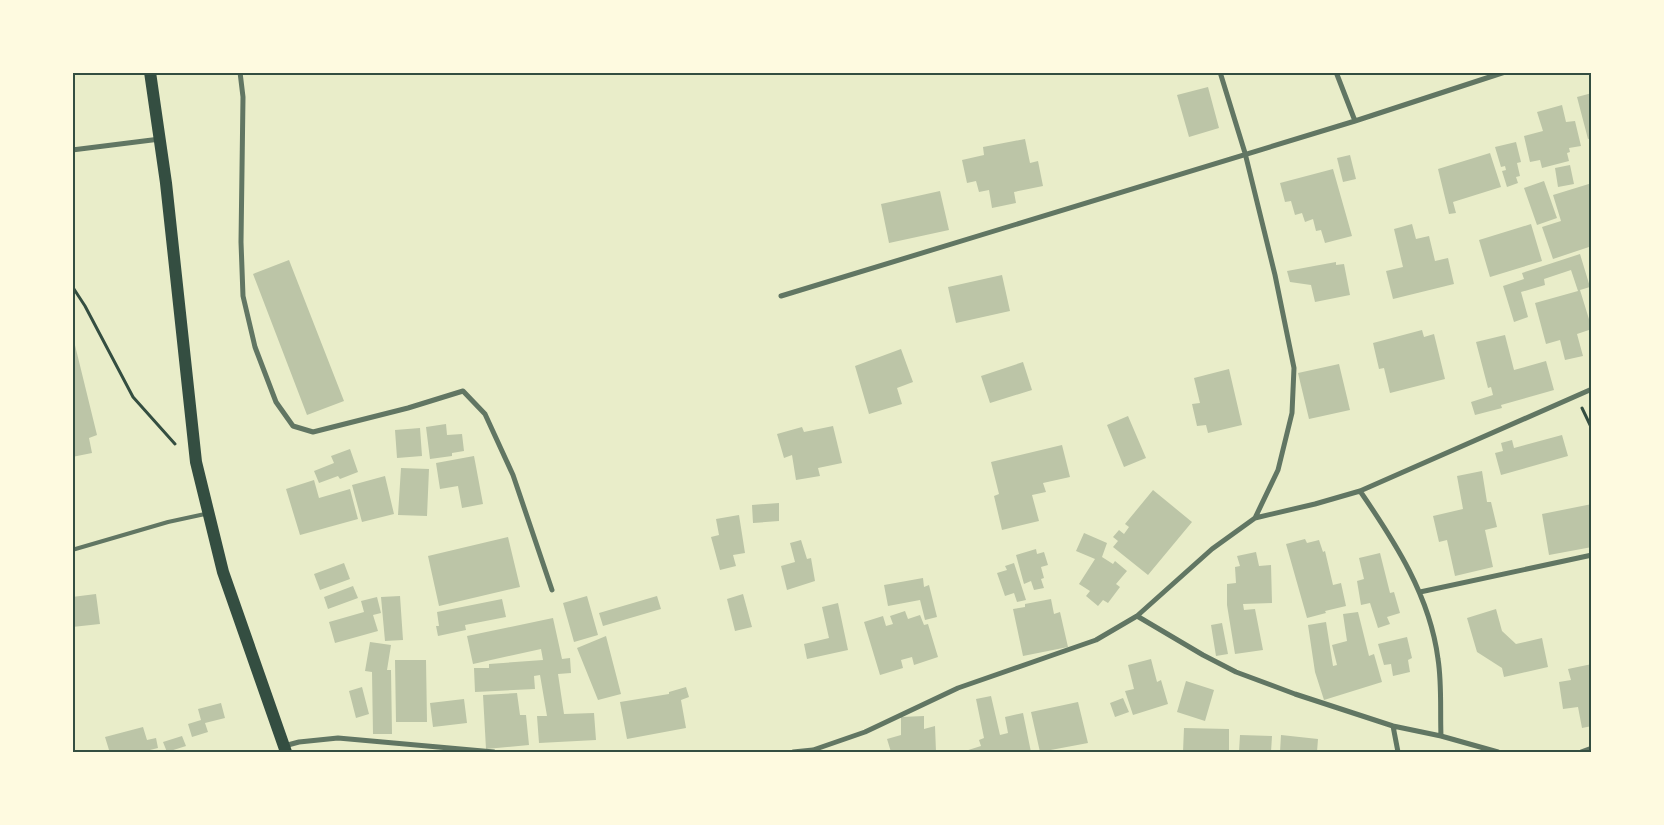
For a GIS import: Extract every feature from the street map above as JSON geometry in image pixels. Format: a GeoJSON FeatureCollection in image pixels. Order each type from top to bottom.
{"type":"FeatureCollection","features":[{"type":"Feature","properties":{"kind":"main road"},"geometry":{"type":"LineString","coordinates":[[150,72],[160,139],[196,462],[222,572],[285,749]]}},
{"type":"Feature","properties":{"kind":"street"},"geometry":{"type":"LineString","coordinates":[[240,72],[243,97],[241,242],[243,296],[255,347],[276,402],[293,426],[313,432],[408,408],[463,391],[485,414],[513,475],[552,590]]}},
{"type":"Feature","properties":{"kind":"street"},"geometry":{"type":"LineString","coordinates":[[1220,72],[1245,153],[1275,275],[1294,368],[1292,413],[1278,470],[1254,518]]}},
{"type":"Feature","properties":{"kind":"street"},"geometry":{"type":"LineString","coordinates":[[1336,72],[1354,121]]}},
{"type":"Feature","properties":{"kind":"street"},"geometry":{"type":"LineString","coordinates":[[781,296],[1354,121],[1505,72]]}},
{"type":"Feature","properties":{"kind":"street"},"geometry":{"type":"LineString","coordinates":[[72,150],[160,139]]}},
{"type":"Feature","properties":{"kind":"street"},"geometry":{"type":"LineString","coordinates":[[793,752],[813,750],[865,732],[958,688],[1096,640],[1136,616],[1206,555],[1254,518],[1315,504],[1360,490],[1592,389]]}},
{"type":"Feature","properties":{"kind":"street"},"geometry":{"type":"LineString","coordinates":[[1360,490],[1392,537],[1420,592],[1430,618],[1439,660],[1441,736]]}},
{"type":"Feature","properties":{"kind":"street"},"geometry":{"type":"LineString","coordinates":[[1420,592],[1592,555]]}},
{"type":"Feature","properties":{"kind":"street"},"geometry":{"type":"LineString","coordinates":[[1136,616],[1236,672],[1295,694],[1393,726],[1441,736],[1498,752]]}},
{"type":"Feature","properties":{"kind":"street"},"geometry":{"type":"LineString","coordinates":[[1393,726],[1398,752]]}},
{"type":"Feature","properties":{"kind":"street"},"geometry":{"type":"LineString","coordinates":[[285,749],[299,742],[338,738],[494,752]]}},
{"type":"Feature","properties":{"kind":"street"},"geometry":{"type":"LineString","coordinates":[[1581,752],[1592,748]]}},
{"type":"Feature","properties":{"kind":"lane"},"geometry":{"type":"LineString","coordinates":[[72,550],[168,522],[208,513]]}},
{"type":"Feature","properties":{"kind":"path"},"geometry":{"type":"LineString","coordinates":[[72,286],[85,306],[133,397],[169,438],[196,462]]}},
{"type":"Feature","properties":{"kind":"path"},"geometry":{"type":"LineString","coordinates":[[1577,396],[1592,429]]}},
{"type":"Feature","properties":{"kind":"building"},"geometry":{"type":"Polygon","coordinates":[[[1208,87],[1219,128],[1189,137],[1177,95],[1208,87]]]}},
{"type":"Feature","properties":{"kind":"building"},"geometry":{"type":"Polygon","coordinates":[[[1592,93],[1592,138],[1588,139],[1577,97],[1592,93]]]}},
{"type":"Feature","properties":{"kind":"building"},"geometry":{"type":"Polygon","coordinates":[[[1562,105],[1566,122],[1575,121],[1581,146],[1569,148],[1570,152],[1567,153],[1569,161],[1542,168],[1540,160],[1530,162],[1524,136],[1543,131],[1537,112],[1562,105]]]}},
{"type":"Feature","properties":{"kind":"building"},"geometry":{"type":"Polygon","coordinates":[[[1025,139],[1030,163],[1038,161],[1043,186],[1014,192],[1016,203],[992,208],[989,190],[979,192],[976,181],[967,183],[962,160],[984,155],[983,147],[1025,139]]]}},
{"type":"Feature","properties":{"kind":"building"},"geometry":{"type":"Polygon","coordinates":[[[1516,142],[1521,162],[1517,163],[1520,176],[1516,177],[1518,183],[1507,187],[1502,171],[1506,170],[1505,166],[1501,167],[1495,147],[1516,142]]]}},
{"type":"Feature","properties":{"kind":"building"},"geometry":{"type":"Polygon","coordinates":[[[1490,153],[1501,187],[1453,202],[1456,213],[1449,214],[1438,169],[1490,153]]]}},
{"type":"Feature","properties":{"kind":"building"},"geometry":{"type":"Polygon","coordinates":[[[1350,155],[1356,179],[1343,182],[1337,158],[1350,155]]]}},
{"type":"Feature","properties":{"kind":"building"},"geometry":{"type":"Polygon","coordinates":[[[1570,165],[1574,184],[1558,187],[1555,168],[1570,165]]]}},
{"type":"Feature","properties":{"kind":"building"},"geometry":{"type":"Polygon","coordinates":[[[1333,169],[1352,236],[1325,243],[1321,230],[1316,231],[1313,219],[1305,222],[1302,213],[1295,215],[1291,201],[1285,202],[1280,183],[1333,169]]]}},
{"type":"Feature","properties":{"kind":"building"},"geometry":{"type":"Polygon","coordinates":[[[1544,181],[1557,218],[1537,225],[1524,188],[1544,181]]]}},
{"type":"Feature","properties":{"kind":"building"},"geometry":{"type":"Polygon","coordinates":[[[1592,183],[1592,246],[1553,259],[1542,227],[1561,221],[1553,195],[1592,183]]]}},
{"type":"Feature","properties":{"kind":"building"},"geometry":{"type":"Polygon","coordinates":[[[940,191],[949,230],[889,243],[881,204],[940,191]]]}},
{"type":"Feature","properties":{"kind":"building"},"geometry":{"type":"Polygon","coordinates":[[[1412,224],[1416,239],[1429,236],[1435,261],[1448,258],[1454,284],[1393,299],[1386,271],[1403,267],[1394,229],[1412,224]]]}},
{"type":"Feature","properties":{"kind":"building"},"geometry":{"type":"Polygon","coordinates":[[[1531,224],[1542,261],[1490,277],[1479,240],[1531,224]]]}},
{"type":"Feature","properties":{"kind":"building"},"geometry":{"type":"Polygon","coordinates":[[[1580,254],[1590,287],[1580,290],[1592,329],[1577,334],[1583,356],[1565,360],[1560,340],[1546,344],[1535,303],[1578,291],[1571,270],[1544,279],[1545,285],[1521,292],[1528,317],[1514,322],[1503,286],[1524,279],[1522,273],[1580,254]]]}},
{"type":"Feature","properties":{"kind":"building"},"geometry":{"type":"Polygon","coordinates":[[[289,260],[344,401],[307,415],[253,274],[289,260]]]}},
{"type":"Feature","properties":{"kind":"building"},"geometry":{"type":"Polygon","coordinates":[[[1336,262],[1336,265],[1344,264],[1350,295],[1315,302],[1311,285],[1290,282],[1287,271],[1336,262]]]}},
{"type":"Feature","properties":{"kind":"building"},"geometry":{"type":"Polygon","coordinates":[[[1002,275],[1010,311],[956,323],[948,287],[1002,275]]]}},
{"type":"Feature","properties":{"kind":"building"},"geometry":{"type":"Polygon","coordinates":[[[1422,330],[1424,337],[1434,334],[1445,379],[1390,393],[1384,368],[1379,369],[1373,343],[1422,330]]]}},
{"type":"Feature","properties":{"kind":"building"},"geometry":{"type":"Polygon","coordinates":[[[1505,335],[1514,370],[1546,361],[1554,390],[1501,405],[1502,408],[1475,415],[1471,402],[1493,395],[1491,387],[1488,388],[1476,342],[1505,335]]]}},
{"type":"Feature","properties":{"kind":"building"},"geometry":{"type":"Polygon","coordinates":[[[73,337],[97,435],[89,438],[92,453],[72,457],[73,337]]]}},
{"type":"Feature","properties":{"kind":"building"},"geometry":{"type":"Polygon","coordinates":[[[901,349],[913,382],[897,388],[902,404],[869,414],[855,366],[901,349]]]}},
{"type":"Feature","properties":{"kind":"building"},"geometry":{"type":"Polygon","coordinates":[[[1023,362],[1032,390],[990,403],[981,376],[1023,362]]]}},
{"type":"Feature","properties":{"kind":"building"},"geometry":{"type":"Polygon","coordinates":[[[1339,364],[1350,410],[1309,419],[1298,373],[1339,364]]]}},
{"type":"Feature","properties":{"kind":"building"},"geometry":{"type":"Polygon","coordinates":[[[1229,369],[1242,425],[1208,433],[1206,425],[1197,426],[1192,404],[1200,403],[1194,378],[1229,369]]]}},
{"type":"Feature","properties":{"kind":"building"},"geometry":{"type":"Polygon","coordinates":[[[1128,416],[1146,458],[1124,467],[1107,425],[1128,416]]]}},
{"type":"Feature","properties":{"kind":"building"},"geometry":{"type":"Polygon","coordinates":[[[446,424],[447,435],[462,434],[464,451],[452,453],[452,456],[430,459],[426,427],[446,424]]]}},
{"type":"Feature","properties":{"kind":"building"},"geometry":{"type":"Polygon","coordinates":[[[833,426],[842,463],[818,468],[820,476],[796,480],[792,455],[784,458],[777,434],[802,427],[804,432],[833,426]]]}},
{"type":"Feature","properties":{"kind":"building"},"geometry":{"type":"Polygon","coordinates":[[[420,428],[422,456],[397,458],[395,430],[420,428]]]}},
{"type":"Feature","properties":{"kind":"building"},"geometry":{"type":"Polygon","coordinates":[[[1562,435],[1568,456],[1501,475],[1495,453],[1503,451],[1501,443],[1512,440],[1514,448],[1562,435]]]}},
{"type":"Feature","properties":{"kind":"building"},"geometry":{"type":"Polygon","coordinates":[[[1062,445],[1070,477],[1043,483],[1046,492],[1032,495],[1039,521],[1002,530],[994,496],[999,494],[991,462],[1062,445]]]}},
{"type":"Feature","properties":{"kind":"building"},"geometry":{"type":"Polygon","coordinates":[[[350,449],[358,472],[340,479],[338,476],[319,483],[314,471],[334,463],[331,456],[350,449]]]}},
{"type":"Feature","properties":{"kind":"building"},"geometry":{"type":"Polygon","coordinates":[[[474,456],[483,504],[462,508],[458,486],[440,489],[436,463],[474,456]]]}},
{"type":"Feature","properties":{"kind":"building"},"geometry":{"type":"Polygon","coordinates":[[[401,468],[429,469],[427,516],[398,515],[401,468]]]}},
{"type":"Feature","properties":{"kind":"building"},"geometry":{"type":"Polygon","coordinates":[[[1482,471],[1487,502],[1491,502],[1497,527],[1485,530],[1493,567],[1455,576],[1447,540],[1439,542],[1433,516],[1463,509],[1457,476],[1482,471]]]}},
{"type":"Feature","properties":{"kind":"building"},"geometry":{"type":"Polygon","coordinates":[[[385,476],[394,514],[362,522],[352,485],[385,476]]]}},
{"type":"Feature","properties":{"kind":"building"},"geometry":{"type":"Polygon","coordinates":[[[314,480],[319,498],[350,489],[358,519],[300,535],[286,489],[314,480]]]}},
{"type":"Feature","properties":{"kind":"building"},"geometry":{"type":"Polygon","coordinates":[[[1153,490],[1192,522],[1148,575],[1113,547],[1118,541],[1113,537],[1119,530],[1124,534],[1129,527],[1125,524],[1153,490]]]}},
{"type":"Feature","properties":{"kind":"building"},"geometry":{"type":"Polygon","coordinates":[[[779,503],[779,521],[753,523],[752,505],[779,503]]]}},
{"type":"Feature","properties":{"kind":"building"},"geometry":{"type":"Polygon","coordinates":[[[1592,504],[1592,547],[1549,555],[1542,514],[1592,504]]]}},
{"type":"Feature","properties":{"kind":"building"},"geometry":{"type":"Polygon","coordinates":[[[739,515],[745,553],[733,555],[736,566],[720,570],[711,537],[719,535],[716,519],[739,515]]]}},
{"type":"Feature","properties":{"kind":"building"},"geometry":{"type":"Polygon","coordinates":[[[1084,533],[1107,543],[1102,557],[1113,564],[1115,561],[1127,571],[1116,584],[1120,587],[1108,603],[1103,600],[1098,606],[1086,596],[1090,591],[1079,584],[1095,559],[1076,551],[1084,533]]]}},
{"type":"Feature","properties":{"kind":"building"},"geometry":{"type":"Polygon","coordinates":[[[508,537],[520,587],[439,606],[428,556],[508,537]]]}},
{"type":"Feature","properties":{"kind":"building"},"geometry":{"type":"Polygon","coordinates":[[[1305,539],[1307,543],[1319,540],[1323,552],[1325,551],[1333,585],[1341,583],[1346,606],[1307,618],[1286,544],[1305,539]]]}},
{"type":"Feature","properties":{"kind":"building"},"geometry":{"type":"Polygon","coordinates":[[[801,540],[807,559],[811,558],[815,581],[787,590],[781,566],[795,562],[790,543],[801,540]]]}},
{"type":"Feature","properties":{"kind":"building"},"geometry":{"type":"Polygon","coordinates":[[[1036,549],[1037,554],[1044,552],[1048,565],[1041,567],[1044,578],[1041,579],[1044,588],[1034,590],[1031,581],[1024,584],[1016,555],[1036,549]]]}},
{"type":"Feature","properties":{"kind":"building"},"geometry":{"type":"Polygon","coordinates":[[[1256,552],[1259,566],[1271,565],[1272,603],[1243,604],[1244,610],[1255,609],[1263,650],[1235,654],[1227,605],[1227,584],[1236,583],[1235,567],[1240,566],[1237,556],[1256,552]]]}},
{"type":"Feature","properties":{"kind":"building"},"geometry":{"type":"Polygon","coordinates":[[[1380,553],[1390,593],[1394,592],[1400,613],[1387,617],[1390,624],[1378,628],[1370,603],[1361,605],[1357,581],[1364,579],[1359,558],[1380,553]]]}},
{"type":"Feature","properties":{"kind":"building"},"geometry":{"type":"Polygon","coordinates":[[[344,563],[350,579],[320,590],[314,574],[344,563]]]}},
{"type":"Feature","properties":{"kind":"building"},"geometry":{"type":"Polygon","coordinates":[[[1014,563],[1026,600],[1017,602],[1014,593],[1005,596],[997,573],[1007,570],[1005,566],[1014,563]]]}},
{"type":"Feature","properties":{"kind":"building"},"geometry":{"type":"Polygon","coordinates":[[[923,578],[924,587],[929,585],[937,617],[925,620],[920,600],[888,606],[884,585],[923,578]]]}},
{"type":"Feature","properties":{"kind":"building"},"geometry":{"type":"Polygon","coordinates":[[[353,586],[358,598],[328,609],[324,597],[353,586]]]}},
{"type":"Feature","properties":{"kind":"building"},"geometry":{"type":"Polygon","coordinates":[[[96,594],[100,624],[72,627],[72,597],[96,594]]]}},
{"type":"Feature","properties":{"kind":"building"},"geometry":{"type":"Polygon","coordinates":[[[743,594],[752,627],[735,631],[727,599],[743,594]]]}},
{"type":"Feature","properties":{"kind":"building"},"geometry":{"type":"Polygon","coordinates":[[[400,596],[403,640],[385,641],[381,597],[400,596]]]}},
{"type":"Feature","properties":{"kind":"building"},"geometry":{"type":"Polygon","coordinates":[[[587,596],[598,635],[574,642],[563,603],[587,596]]]}},
{"type":"Feature","properties":{"kind":"building"},"geometry":{"type":"Polygon","coordinates":[[[657,596],[661,609],[603,626],[599,613],[657,596]]]}},
{"type":"Feature","properties":{"kind":"building"},"geometry":{"type":"Polygon","coordinates":[[[377,597],[381,613],[373,615],[378,631],[335,643],[329,622],[364,612],[361,601],[377,597]]]}},
{"type":"Feature","properties":{"kind":"building"},"geometry":{"type":"Polygon","coordinates":[[[502,599],[506,617],[465,625],[466,630],[438,636],[436,626],[439,626],[437,612],[502,599]]]}},
{"type":"Feature","properties":{"kind":"building"},"geometry":{"type":"Polygon","coordinates":[[[1051,599],[1054,614],[1060,612],[1068,647],[1023,656],[1013,609],[1025,607],[1025,604],[1051,599]]]}},
{"type":"Feature","properties":{"kind":"building"},"geometry":{"type":"Polygon","coordinates":[[[838,603],[848,650],[807,659],[804,644],[829,638],[822,607],[838,603]]]}},
{"type":"Feature","properties":{"kind":"building"},"geometry":{"type":"Polygon","coordinates":[[[1496,609],[1502,631],[1516,644],[1542,638],[1548,667],[1504,677],[1502,668],[1477,652],[1467,618],[1496,609]]]}},
{"type":"Feature","properties":{"kind":"building"},"geometry":{"type":"Polygon","coordinates":[[[905,611],[908,619],[920,615],[924,625],[928,624],[938,657],[914,665],[912,657],[901,660],[903,668],[880,675],[864,622],[883,616],[886,626],[893,624],[890,616],[905,611]]]}},
{"type":"Feature","properties":{"kind":"building"},"geometry":{"type":"Polygon","coordinates":[[[1358,612],[1369,656],[1374,654],[1382,682],[1324,700],[1315,672],[1308,625],[1326,622],[1333,666],[1337,665],[1332,645],[1347,641],[1343,614],[1358,612]]]}},
{"type":"Feature","properties":{"kind":"building"},"geometry":{"type":"Polygon","coordinates":[[[553,618],[562,659],[570,658],[571,673],[558,674],[564,714],[594,713],[596,740],[539,743],[537,716],[547,716],[540,675],[534,676],[535,689],[475,692],[474,668],[489,668],[489,664],[543,660],[541,649],[473,664],[467,636],[553,618]]]}},
{"type":"Feature","properties":{"kind":"building"},"geometry":{"type":"Polygon","coordinates":[[[1222,623],[1228,654],[1216,656],[1211,625],[1222,623]]]}},
{"type":"Feature","properties":{"kind":"building"},"geometry":{"type":"Polygon","coordinates":[[[606,636],[621,694],[598,700],[577,648],[606,636]]]}},
{"type":"Feature","properties":{"kind":"building"},"geometry":{"type":"Polygon","coordinates":[[[1407,637],[1412,658],[1408,660],[1410,672],[1393,676],[1391,664],[1384,665],[1378,644],[1407,637]]]}},
{"type":"Feature","properties":{"kind":"building"},"geometry":{"type":"Polygon","coordinates":[[[370,642],[391,645],[387,670],[391,670],[392,734],[373,734],[372,672],[365,671],[370,642]]]}},
{"type":"Feature","properties":{"kind":"building"},"geometry":{"type":"Polygon","coordinates":[[[1151,659],[1157,682],[1161,680],[1168,704],[1133,715],[1125,691],[1134,689],[1128,665],[1151,659]]]}},
{"type":"Feature","properties":{"kind":"building"},"geometry":{"type":"Polygon","coordinates":[[[395,660],[426,660],[427,722],[396,722],[395,660]]]}},
{"type":"Feature","properties":{"kind":"building"},"geometry":{"type":"Polygon","coordinates":[[[1592,664],[1592,726],[1582,728],[1578,707],[1563,709],[1559,682],[1571,680],[1568,669],[1592,664]]]}},
{"type":"Feature","properties":{"kind":"building"},"geometry":{"type":"Polygon","coordinates":[[[1186,681],[1214,690],[1205,721],[1177,712],[1186,681]]]}},
{"type":"Feature","properties":{"kind":"building"},"geometry":{"type":"Polygon","coordinates":[[[362,687],[369,714],[356,718],[349,691],[362,687]]]}},
{"type":"Feature","properties":{"kind":"building"},"geometry":{"type":"Polygon","coordinates":[[[686,687],[689,697],[681,700],[686,728],[627,739],[620,702],[669,694],[669,692],[686,687]]]}},
{"type":"Feature","properties":{"kind":"building"},"geometry":{"type":"Polygon","coordinates":[[[517,693],[520,715],[526,715],[529,745],[486,749],[483,695],[517,693]]]}},
{"type":"Feature","properties":{"kind":"building"},"geometry":{"type":"Polygon","coordinates":[[[991,696],[1000,735],[1008,733],[1005,717],[1023,713],[1031,752],[962,752],[981,746],[979,740],[984,738],[976,699],[991,696]]]}},
{"type":"Feature","properties":{"kind":"building"},"geometry":{"type":"Polygon","coordinates":[[[1123,698],[1129,712],[1115,717],[1110,703],[1123,698]]]}},
{"type":"Feature","properties":{"kind":"building"},"geometry":{"type":"Polygon","coordinates":[[[464,699],[467,723],[433,727],[430,703],[464,699]]]}},
{"type":"Feature","properties":{"kind":"building"},"geometry":{"type":"Polygon","coordinates":[[[1078,702],[1088,743],[1040,752],[1031,712],[1078,702]]]}},
{"type":"Feature","properties":{"kind":"building"},"geometry":{"type":"Polygon","coordinates":[[[221,703],[225,718],[205,723],[208,732],[192,737],[188,724],[201,720],[198,709],[221,703]]]}},
{"type":"Feature","properties":{"kind":"building"},"geometry":{"type":"Polygon","coordinates":[[[924,716],[924,729],[935,726],[936,752],[891,752],[887,739],[901,735],[901,717],[924,716]]]}},
{"type":"Feature","properties":{"kind":"building"},"geometry":{"type":"Polygon","coordinates":[[[143,727],[147,740],[156,738],[158,748],[142,752],[101,752],[109,750],[105,737],[143,727]]]}},
{"type":"Feature","properties":{"kind":"building"},"geometry":{"type":"Polygon","coordinates":[[[1184,728],[1229,729],[1229,752],[1183,752],[1184,728]]]}},
{"type":"Feature","properties":{"kind":"building"},"geometry":{"type":"Polygon","coordinates":[[[1240,735],[1272,736],[1271,752],[1239,752],[1240,735]]]}},
{"type":"Feature","properties":{"kind":"building"},"geometry":{"type":"Polygon","coordinates":[[[1281,735],[1318,739],[1317,752],[1280,752],[1281,735]]]}},
{"type":"Feature","properties":{"kind":"building"},"geometry":{"type":"Polygon","coordinates":[[[182,736],[186,746],[167,752],[163,742],[182,736]]]}}]}
